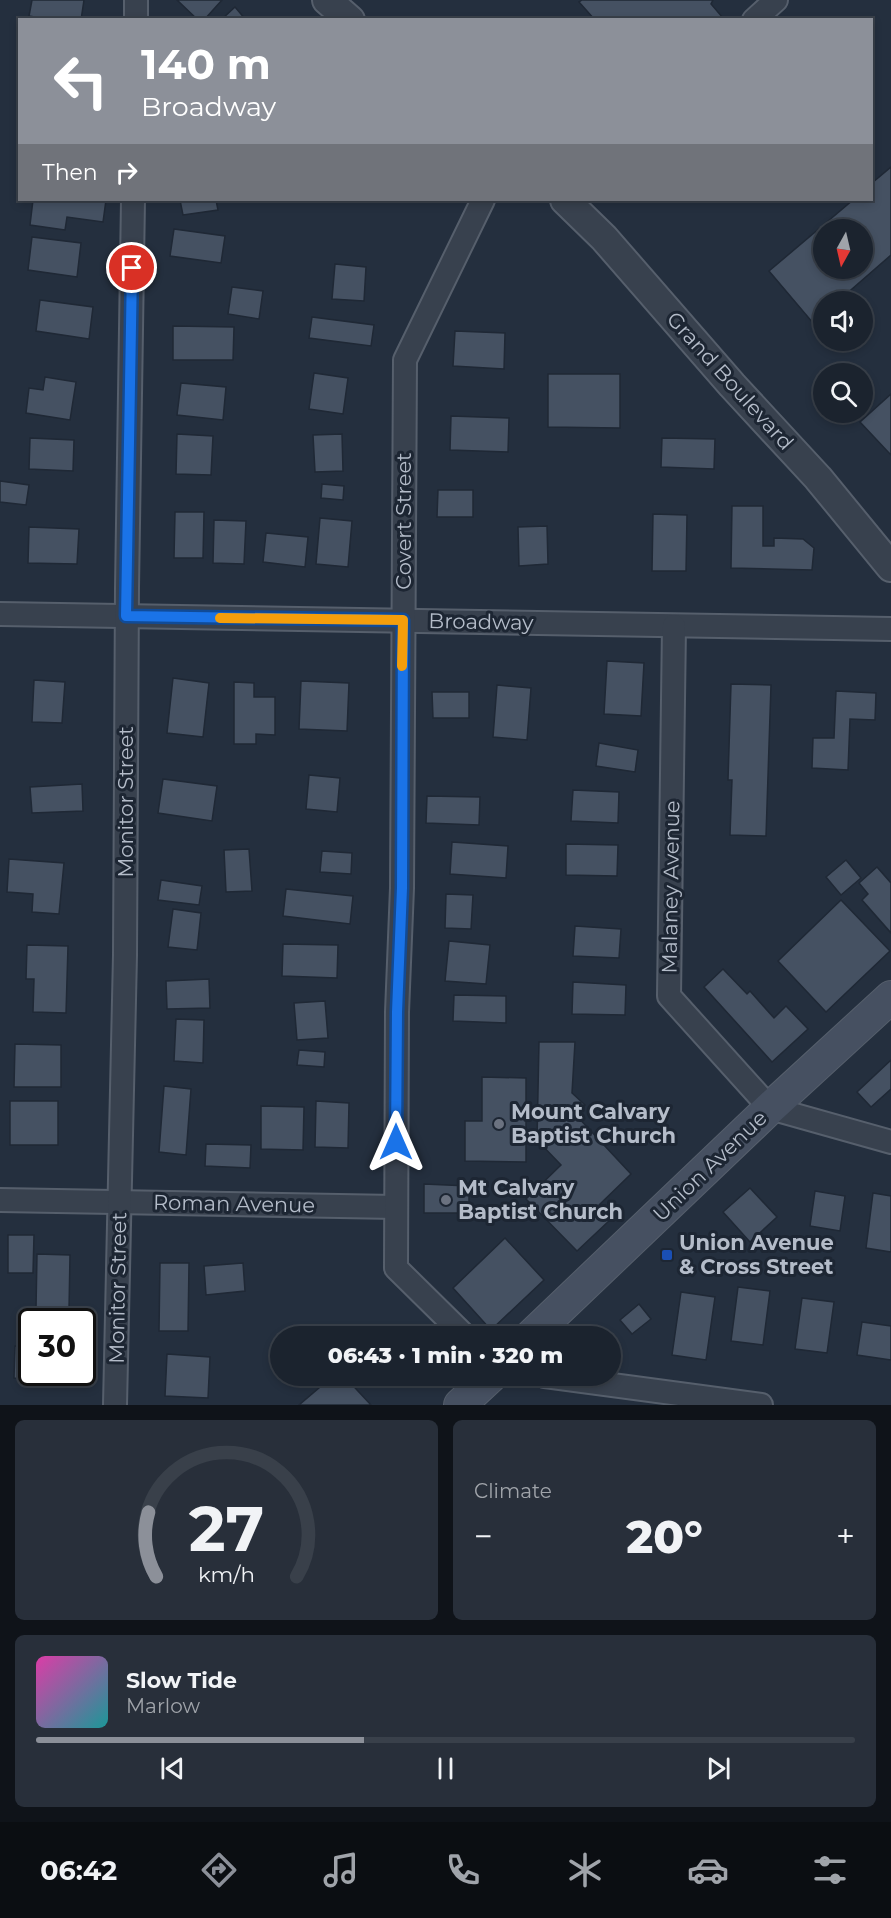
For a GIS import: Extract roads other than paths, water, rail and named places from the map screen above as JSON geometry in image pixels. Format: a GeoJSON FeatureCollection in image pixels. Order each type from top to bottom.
{"type":"FeatureCollection","features":[{"type":"Feature","properties":{"kind":"main road","name":"Union Avenue"},"geometry":{"type":"LineString","coordinates":[[541,1326],[770,1108],[891,997]]}},
{"type":"Feature","properties":{"kind":"main road"},"geometry":{"type":"LineString","coordinates":[[460,1405],[480,1386]]}},
{"type":"Feature","properties":{"kind":"street"},"geometry":{"type":"LineString","coordinates":[[136,0],[136,18]]}},
{"type":"Feature","properties":{"kind":"street"},"geometry":{"type":"LineString","coordinates":[[327,0],[348,18]]}},
{"type":"Feature","properties":{"kind":"street"},"geometry":{"type":"LineString","coordinates":[[756,18],[776,0]]}},
{"type":"Feature","properties":{"kind":"street","name":"Monitor Street"},"geometry":{"type":"LineString","coordinates":[[115,1405],[125,943],[126,616],[133,201]]}},
{"type":"Feature","properties":{"kind":"street","name":"Covert Street"},"geometry":{"type":"LineString","coordinates":[[455,1326],[396,1268],[397,1012],[402,888],[405,360],[483,201]]}},
{"type":"Feature","properties":{"kind":"street","name":"Grand Boulevard"},"geometry":{"type":"LineString","coordinates":[[566,201],[604,238],[732,385],[818,478],[891,567]]}},
{"type":"Feature","properties":{"kind":"street","name":"Broadway"},"geometry":{"type":"LineString","coordinates":[[0,614],[891,629]]}},
{"type":"Feature","properties":{"kind":"street","name":"Malaney Avenue"},"geometry":{"type":"LineString","coordinates":[[674,626],[669,996],[770,1108]]}},
{"type":"Feature","properties":{"kind":"street"},"geometry":{"type":"LineString","coordinates":[[770,1108],[891,1142]]}},
{"type":"Feature","properties":{"kind":"street","name":"Roman Avenue"},"geometry":{"type":"LineString","coordinates":[[0,1200],[396,1207]]}},
{"type":"Feature","properties":{"kind":"street"},"geometry":{"type":"LineString","coordinates":[[619,1386],[761,1405]]}},
{"type":"Feature","properties":{"kind":"place","name":"Mount Calvary Baptist Church"},"geometry":{"type":"Point","coordinates":[499,1124]}},
{"type":"Feature","properties":{"kind":"place","name":"Mt Calvary Baptist Church"},"geometry":{"type":"Point","coordinates":[446,1200]}},
{"type":"Feature","properties":{"kind":"place","name":"Union Avenue & Cross Street"},"geometry":{"type":"Point","coordinates":[667,1255]}}]}
